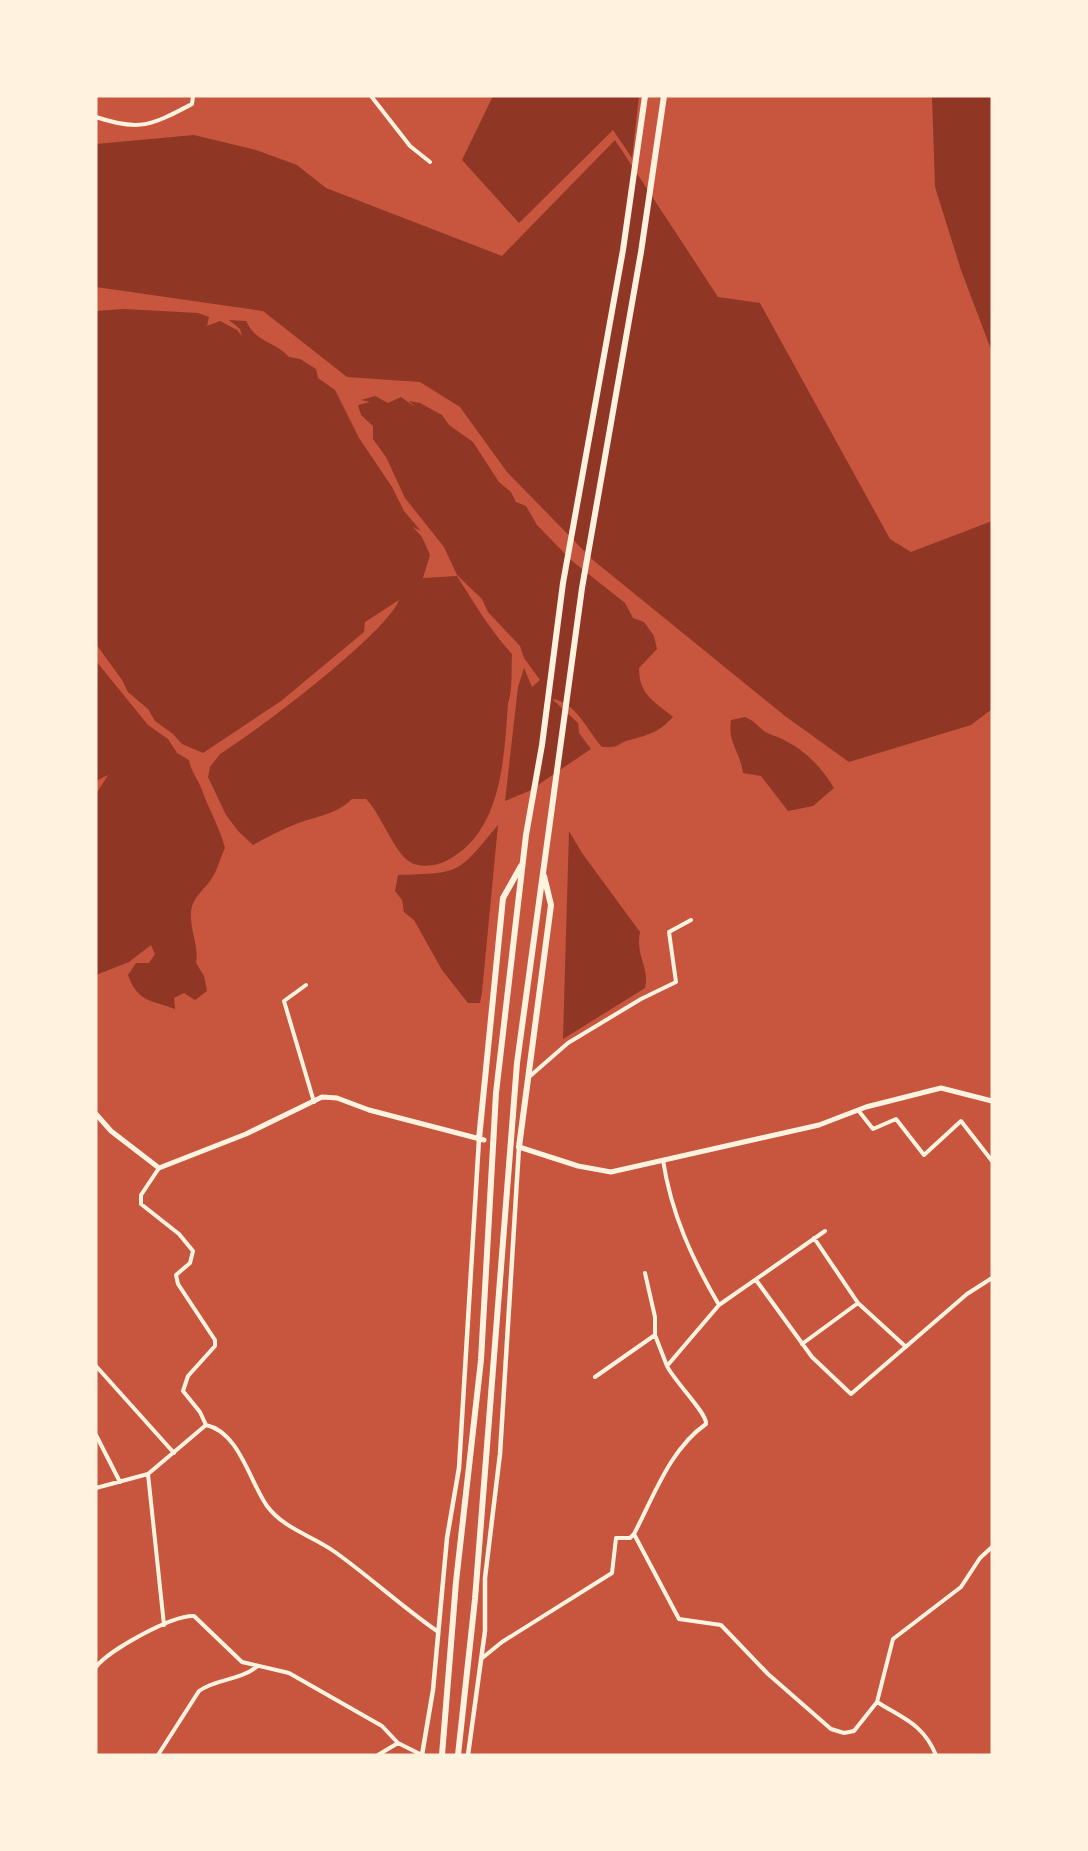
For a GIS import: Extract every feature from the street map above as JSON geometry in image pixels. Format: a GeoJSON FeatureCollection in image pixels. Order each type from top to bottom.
{"type":"FeatureCollection","features":[{"type":"Feature","properties":{"kind":"highway"},"geometry":{"type":"LineString","coordinates":[[442,1755],[454,1605],[481,1360],[496,1093],[526,835],[542,745],[563,583],[623,250],[645,96]]}},
{"type":"Feature","properties":{"kind":"highway"},"geometry":{"type":"LineString","coordinates":[[458,1755],[476,1587],[514,1098],[582,588],[641,252],[664,96]]}},
{"type":"Feature","properties":{"kind":"highway"},"geometry":{"type":"LineString","coordinates":[[481,1139],[502,898],[523,864]]}},
{"type":"Feature","properties":{"kind":"highway"},"geometry":{"type":"LineString","coordinates":[[519,1147],[551,905],[543,870]]}},
{"type":"Feature","properties":{"kind":"main road"},"geometry":{"type":"LineString","coordinates":[[519,1147],[578,1166],[611,1172],[819,1125],[858,1110],[941,1088],[992,1101]]}},
{"type":"Feature","properties":{"kind":"main road"},"geometry":{"type":"LineString","coordinates":[[96,1114],[111,1131],[159,1168],[246,1134],[322,1097],[337,1098],[378,1113],[481,1139]]}},
{"type":"Feature","properties":{"kind":"street"},"geometry":{"type":"LineString","coordinates":[[96,117],[129,127],[149,124],[192,104],[193,96]]}},
{"type":"Feature","properties":{"kind":"street"},"geometry":{"type":"LineString","coordinates":[[371,96],[410,146],[430,162]]}},
{"type":"Feature","properties":{"kind":"street"},"geometry":{"type":"LineString","coordinates":[[529,1078],[568,1043],[641,999],[676,982],[669,932],[691,920]]}},
{"type":"Feature","properties":{"kind":"street"},"geometry":{"type":"LineString","coordinates":[[306,985],[284,1001],[314,1102]]}},
{"type":"Feature","properties":{"kind":"street"},"geometry":{"type":"LineString","coordinates":[[858,1110],[873,1129],[896,1119],[924,1155],[961,1121],[992,1161]]}},
{"type":"Feature","properties":{"kind":"street"},"geometry":{"type":"LineString","coordinates":[[96,1667],[104,1657],[164,1625],[194,1616],[242,1662],[289,1673],[382,1726],[398,1743],[422,1755],[433,1690],[447,1538],[459,1468],[481,1139]]}},
{"type":"Feature","properties":{"kind":"street"},"geometry":{"type":"LineString","coordinates":[[468,1755],[485,1631],[485,1578],[500,1454],[519,1147]]}},
{"type":"Feature","properties":{"kind":"street"},"geometry":{"type":"LineString","coordinates":[[663,1160],[666,1183],[686,1243],[719,1305]]}},
{"type":"Feature","properties":{"kind":"street"},"geometry":{"type":"LineString","coordinates":[[159,1168],[141,1195],[141,1204],[178,1234],[194,1251],[190,1263],[176,1275],[178,1284],[215,1340],[214,1346],[188,1376],[183,1391],[200,1412],[206,1425],[220,1430],[230,1438],[268,1506],[278,1517],[333,1550],[437,1631]]}},
{"type":"Feature","properties":{"kind":"street"},"geometry":{"type":"LineString","coordinates":[[667,1366],[719,1305],[825,1231]]}},
{"type":"Feature","properties":{"kind":"street"},"geometry":{"type":"LineString","coordinates":[[814,1238],[858,1303],[906,1347]]}},
{"type":"Feature","properties":{"kind":"street"},"geometry":{"type":"LineString","coordinates":[[480,1659],[502,1642],[612,1573],[616,1538],[630,1538],[634,1534],[670,1465],[684,1444],[706,1424],[703,1412],[679,1387],[667,1366],[655,1335],[655,1317],[645,1273]]}},
{"type":"Feature","properties":{"kind":"street"},"geometry":{"type":"LineString","coordinates":[[756,1280],[802,1344],[819,1364],[851,1394],[968,1294],[992,1278]]}},
{"type":"Feature","properties":{"kind":"street"},"geometry":{"type":"LineString","coordinates":[[802,1344],[858,1303]]}},
{"type":"Feature","properties":{"kind":"street"},"geometry":{"type":"LineString","coordinates":[[595,1377],[655,1335]]}},
{"type":"Feature","properties":{"kind":"street"},"geometry":{"type":"LineString","coordinates":[[96,1366],[174,1453]]}},
{"type":"Feature","properties":{"kind":"street"},"geometry":{"type":"LineString","coordinates":[[96,1488],[148,1474],[206,1425]]}},
{"type":"Feature","properties":{"kind":"street"},"geometry":{"type":"LineString","coordinates":[[96,1436],[120,1482]]}},
{"type":"Feature","properties":{"kind":"street"},"geometry":{"type":"LineString","coordinates":[[148,1474],[164,1625]]}},
{"type":"Feature","properties":{"kind":"street"},"geometry":{"type":"LineString","coordinates":[[634,1534],[679,1618],[722,1625],[768,1674],[831,1728],[844,1733],[854,1731],[878,1702],[893,1639],[960,1587],[980,1558],[992,1547]]}},
{"type":"Feature","properties":{"kind":"street"},"geometry":{"type":"LineString","coordinates":[[158,1755],[199,1691],[205,1687],[244,1677],[258,1666]]}},
{"type":"Feature","properties":{"kind":"street"},"geometry":{"type":"LineString","coordinates":[[878,1702],[921,1729],[929,1738],[936,1755]]}},
{"type":"Feature","properties":{"kind":"street"},"geometry":{"type":"LineString","coordinates":[[378,1755],[398,1743]]}},
{"type":"Feature","properties":{"kind":"shaded area"},"geometry":{"type":"Polygon","coordinates":[[[493,96],[639,96],[632,158],[613,130],[519,223],[462,160],[493,96]]]}},
{"type":"Feature","properties":{"kind":"shaded area"},"geometry":{"type":"Polygon","coordinates":[[[932,96],[992,96],[992,352],[961,270],[935,187],[932,96]]]}},
{"type":"Feature","properties":{"kind":"shaded area"},"geometry":{"type":"Polygon","coordinates":[[[194,135],[256,150],[297,165],[326,188],[502,256],[615,140],[718,297],[760,303],[890,539],[911,552],[992,521],[992,709],[971,725],[849,762],[785,716],[593,560],[507,472],[460,407],[420,382],[347,377],[263,311],[96,287],[96,144],[194,135]]]}},
{"type":"Feature","properties":{"kind":"shaded area"},"geometry":{"type":"Polygon","coordinates":[[[124,309],[198,313],[209,317],[207,326],[220,321],[237,330],[242,336],[240,329],[229,320],[246,321],[260,338],[289,357],[300,359],[316,369],[318,378],[335,390],[359,438],[392,487],[404,511],[421,531],[413,527],[422,537],[430,555],[423,578],[457,576],[489,626],[512,654],[510,698],[497,792],[479,832],[465,848],[446,861],[428,866],[418,865],[404,858],[366,799],[352,799],[333,812],[290,826],[253,845],[226,815],[208,777],[210,767],[220,754],[289,705],[346,658],[371,635],[399,600],[365,622],[364,632],[281,701],[203,753],[182,744],[155,721],[148,709],[128,692],[96,644],[96,311],[124,309]]]}},
{"type":"Feature","properties":{"kind":"shaded area"},"geometry":{"type":"Polygon","coordinates":[[[375,396],[388,403],[401,397],[415,407],[409,401],[420,403],[442,415],[449,425],[473,442],[499,482],[511,492],[516,502],[526,506],[537,525],[572,561],[625,603],[633,618],[644,622],[654,636],[657,649],[639,668],[640,677],[649,697],[673,717],[668,722],[648,734],[616,746],[602,747],[568,705],[552,699],[578,723],[579,733],[591,749],[529,791],[505,801],[518,687],[524,668],[532,687],[540,680],[524,658],[520,646],[488,612],[482,599],[457,575],[444,547],[405,498],[386,457],[373,439],[373,426],[361,415],[358,405],[370,402],[361,400],[375,396]]]}},
{"type":"Feature","properties":{"kind":"shaded area"},"geometry":{"type":"Polygon","coordinates":[[[96,661],[148,725],[168,739],[177,753],[189,760],[225,848],[214,875],[195,900],[191,910],[196,963],[204,976],[207,991],[195,1000],[184,993],[174,998],[175,1009],[141,996],[128,975],[136,963],[149,963],[155,954],[151,945],[129,962],[96,975],[96,794],[108,775],[96,781],[96,661]]]}},
{"type":"Feature","properties":{"kind":"shaded area"},"geometry":{"type":"Polygon","coordinates":[[[745,717],[765,732],[792,744],[806,755],[819,767],[834,788],[813,806],[788,811],[761,776],[743,773],[730,728],[731,720],[745,717]]]}},
{"type":"Feature","properties":{"kind":"shaded area"},"geometry":{"type":"Polygon","coordinates":[[[498,825],[482,992],[480,1003],[468,1003],[442,970],[414,920],[404,912],[402,900],[395,891],[398,875],[435,873],[457,868],[474,853],[498,825]]]}},
{"type":"Feature","properties":{"kind":"shaded area"},"geometry":{"type":"Polygon","coordinates":[[[569,831],[582,853],[640,932],[639,948],[646,981],[645,988],[563,1039],[569,831]]]}}]}
